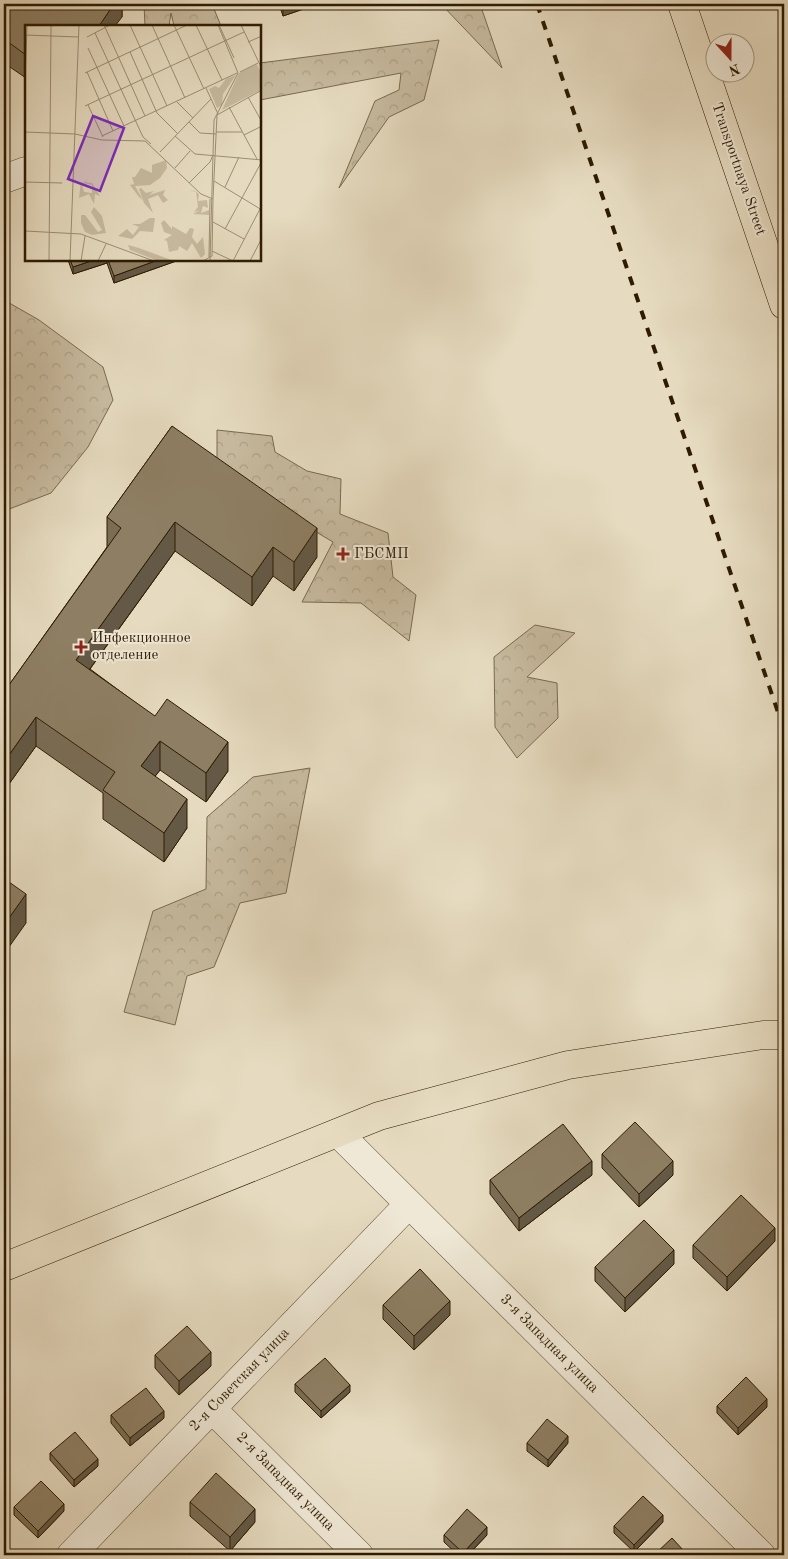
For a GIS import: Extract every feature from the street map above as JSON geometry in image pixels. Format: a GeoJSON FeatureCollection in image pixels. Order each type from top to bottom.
{"type":"FeatureCollection","features":[{"type":"Feature","properties":{"kind":"main road","name":"Transportnaya Street"},"geometry":{"type":"LineString","coordinates":[[682,4],[784,305]]}},
{"type":"Feature","properties":{"kind":"main road"},"geometry":{"type":"LineString","coordinates":[[4,1268],[379,1116],[568,1065],[763,1035],[784,1034]]}},
{"type":"Feature","properties":{"kind":"street"},"geometry":{"type":"LineString","coordinates":[[4,179],[25,171]]}},
{"type":"Feature","properties":{"kind":"street","name":"3-я Западная улица"},"geometry":{"type":"LineString","coordinates":[[338,1133],[761,1555]]}},
{"type":"Feature","properties":{"kind":"street","name":"2-я Советская улица"},"geometry":{"type":"LineString","coordinates":[[72,1555],[409,1204]]}},
{"type":"Feature","properties":{"kind":"street","name":"2-я Западная улица"},"geometry":{"type":"LineString","coordinates":[[212,1410],[359,1555]]}},
{"type":"Feature","properties":{"kind":"green space"},"geometry":{"type":"Polygon","coordinates":[[[144,4],[212,4],[221,25],[174,25],[171,13],[169,25],[145,25],[144,4]]]}},
{"type":"Feature","properties":{"kind":"green space"},"geometry":{"type":"Polygon","coordinates":[[[441,4],[480,4],[502,68],[441,4]]]}},
{"type":"Feature","properties":{"kind":"green space"},"geometry":{"type":"Polygon","coordinates":[[[439,40],[424,100],[389,117],[339,188],[375,101],[399,90],[401,73],[261,100],[261,63],[439,40]]]}},
{"type":"Feature","properties":{"kind":"green space"},"geometry":{"type":"Polygon","coordinates":[[[4,300],[39,320],[103,367],[113,400],[88,447],[51,493],[4,511],[4,300]]]}},
{"type":"Feature","properties":{"kind":"green space"},"geometry":{"type":"Polygon","coordinates":[[[217,430],[272,436],[275,452],[307,471],[341,479],[340,514],[388,533],[393,577],[416,595],[409,641],[361,603],[302,602],[333,542],[217,473],[217,430]]]}},
{"type":"Feature","properties":{"kind":"green space"},"geometry":{"type":"Polygon","coordinates":[[[535,625],[575,633],[527,677],[557,683],[558,718],[517,758],[495,727],[494,657],[535,625]]]}},
{"type":"Feature","properties":{"kind":"green space"},"geometry":{"type":"Polygon","coordinates":[[[310,768],[286,893],[240,903],[214,967],[187,976],[175,1025],[124,1012],[153,911],[206,889],[207,817],[253,777],[310,768]]]}},
{"type":"Feature","properties":{"kind":"building"},"geometry":{"type":"Polygon","coordinates":[[[4,4],[114,4],[100,25],[25,25],[25,54],[4,39],[4,4]]]}},
{"type":"Feature","properties":{"kind":"building"},"geometry":{"type":"Polygon","coordinates":[[[70,261],[91,261],[73,267],[70,261]]]}},
{"type":"Feature","properties":{"kind":"building"},"geometry":{"type":"Polygon","coordinates":[[[108,261],[155,261],[114,276],[108,261]]]}},
{"type":"Feature","properties":{"kind":"building","name":"Инфекционное отделение"},"geometry":{"type":"Polygon","coordinates":[[[172,426],[317,528],[294,562],[273,547],[252,577],[175,522],[76,660],[155,716],[167,699],[228,742],[206,773],[160,741],[141,766],[187,799],[164,833],[103,790],[115,772],[36,717],[4,762],[4,692],[121,528],[107,517],[172,426]]]}},
{"type":"Feature","properties":{"kind":"building"},"geometry":{"type":"Polygon","coordinates":[[[9,882],[26,894],[4,925],[4,889],[9,882]]]}},
{"type":"Feature","properties":{"kind":"building"},"geometry":{"type":"Polygon","coordinates":[[[635,1122],[673,1161],[639,1194],[602,1154],[635,1122]]]}},
{"type":"Feature","properties":{"kind":"building"},"geometry":{"type":"Polygon","coordinates":[[[563,1124],[592,1161],[519,1218],[490,1180],[563,1124]]]}},
{"type":"Feature","properties":{"kind":"building"},"geometry":{"type":"Polygon","coordinates":[[[741,1195],[775,1228],[727,1277],[693,1245],[741,1195]]]}},
{"type":"Feature","properties":{"kind":"building"},"geometry":{"type":"Polygon","coordinates":[[[644,1220],[674,1250],[625,1298],[595,1267],[644,1220]]]}},
{"type":"Feature","properties":{"kind":"building"},"geometry":{"type":"Polygon","coordinates":[[[420,1269],[450,1301],[414,1336],[383,1305],[420,1269]]]}},
{"type":"Feature","properties":{"kind":"building"},"geometry":{"type":"Polygon","coordinates":[[[187,1326],[211,1352],[179,1381],[155,1355],[187,1326]]]}},
{"type":"Feature","properties":{"kind":"building"},"geometry":{"type":"Polygon","coordinates":[[[325,1358],[350,1385],[321,1411],[295,1384],[325,1358]]]}},
{"type":"Feature","properties":{"kind":"building"},"geometry":{"type":"Polygon","coordinates":[[[746,1377],[767,1399],[738,1428],[717,1406],[746,1377]]]}},
{"type":"Feature","properties":{"kind":"building"},"geometry":{"type":"Polygon","coordinates":[[[146,1388],[164,1411],[130,1438],[111,1415],[146,1388]]]}},
{"type":"Feature","properties":{"kind":"building"},"geometry":{"type":"Polygon","coordinates":[[[547,1419],[568,1436],[548,1460],[527,1443],[547,1419]]]}},
{"type":"Feature","properties":{"kind":"building"},"geometry":{"type":"Polygon","coordinates":[[[75,1432],[98,1459],[74,1480],[50,1453],[75,1432]]]}},
{"type":"Feature","properties":{"kind":"building"},"geometry":{"type":"Polygon","coordinates":[[[216,1473],[255,1509],[230,1537],[190,1502],[216,1473]]]}},
{"type":"Feature","properties":{"kind":"building"},"geometry":{"type":"Polygon","coordinates":[[[41,1481],[64,1504],[38,1531],[14,1507],[41,1481]]]}},
{"type":"Feature","properties":{"kind":"building"},"geometry":{"type":"Polygon","coordinates":[[[643,1496],[663,1515],[634,1545],[614,1526],[643,1496]]]}},
{"type":"Feature","properties":{"kind":"building"},"geometry":{"type":"Polygon","coordinates":[[[467,1509],[487,1527],[463,1553],[444,1535],[467,1509]]]}},
{"type":"Feature","properties":{"kind":"building"},"geometry":{"type":"Polygon","coordinates":[[[672,1538],[684,1551],[680,1555],[654,1555],[672,1538]]]}},
{"type":"Feature","properties":{"kind":"railway"},"geometry":{"type":"LineString","coordinates":[[537,4],[784,730]]}},
{"type":"Feature","properties":{"kind":"place","name":"ГБСМП"},"geometry":{"type":"Point","coordinates":[343,554]}},
{"type":"Feature","properties":{"kind":"place","name":"Инфекционное отделение"},"geometry":{"type":"Point","coordinates":[81,647]}}]}
